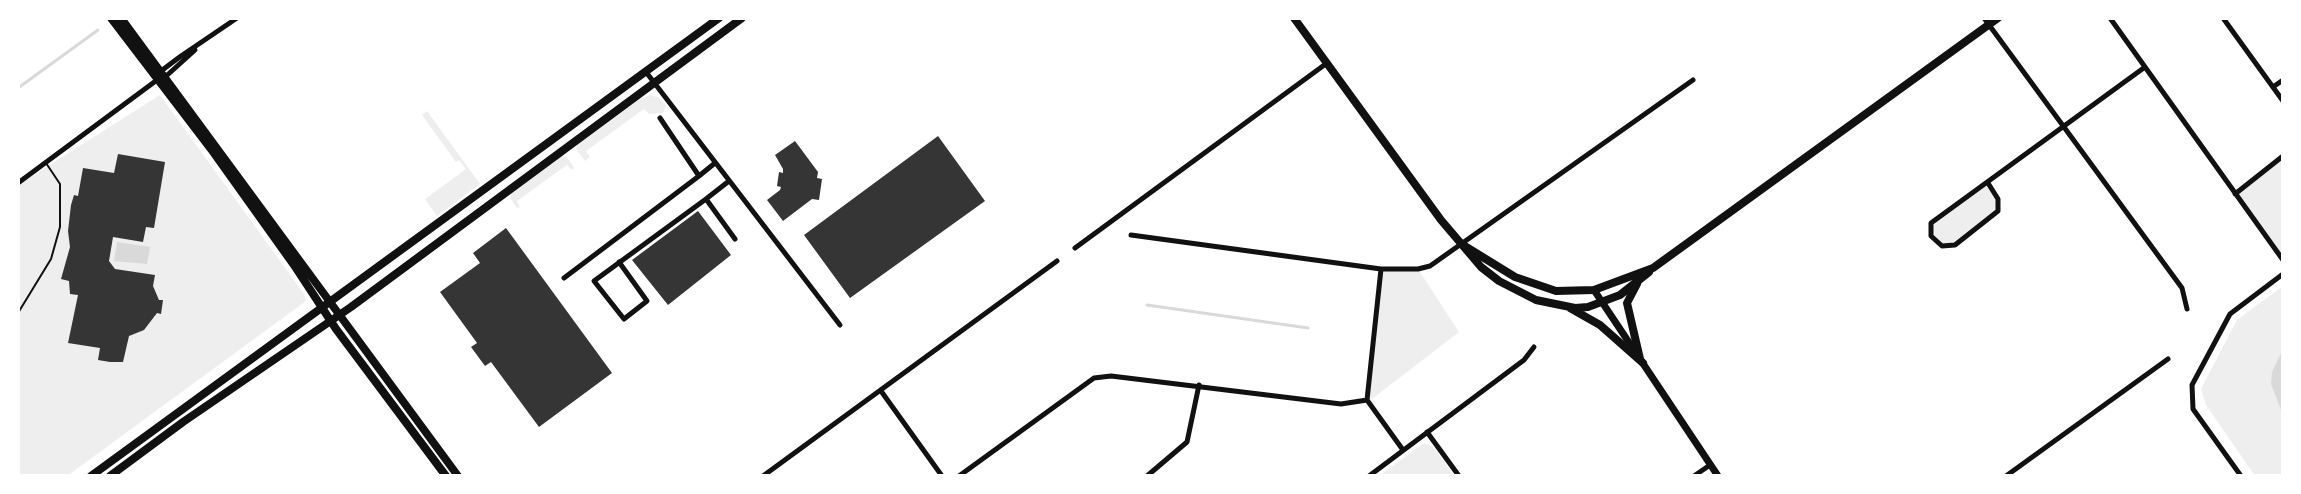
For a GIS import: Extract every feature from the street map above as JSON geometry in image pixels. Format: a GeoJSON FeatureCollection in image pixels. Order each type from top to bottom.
{"type":"FeatureCollection","features":[{"type":"Feature","properties":{"kind":"main road"},"geometry":{"type":"LineString","coordinates":[[111,18],[161,76],[332,302],[458,476]]}},
{"type":"Feature","properties":{"kind":"main road"},"geometry":{"type":"LineString","coordinates":[[121,18],[331,321],[446,476]]}},
{"type":"Feature","properties":{"kind":"main road"},"geometry":{"type":"LineString","coordinates":[[91,476],[719,18]]}},
{"type":"Feature","properties":{"kind":"main road"},"geometry":{"type":"LineString","coordinates":[[110,476],[183,422],[341,315],[742,18]]}},
{"type":"Feature","properties":{"kind":"main road"},"geometry":{"type":"LineString","coordinates":[[1294,18],[1441,220],[1481,267],[1499,281],[1536,300],[1568,307],[1588,307],[1620,295],[1653,268],[1987,21],[1998,18]]}},
{"type":"Feature","properties":{"kind":"main road"},"geometry":{"type":"LineString","coordinates":[[1463,245],[1534,285],[1556,291],[1594,290],[1653,268]]}},
{"type":"Feature","properties":{"kind":"main road"},"geometry":{"type":"LineString","coordinates":[[1638,281],[1627,303],[1642,361]]}},
{"type":"Feature","properties":{"kind":"main road"},"geometry":{"type":"LineString","coordinates":[[1568,307],[1600,325],[1642,361]]}},
{"type":"Feature","properties":{"kind":"street"},"geometry":{"type":"LineString","coordinates":[[18,183],[237,18]]}},
{"type":"Feature","properties":{"kind":"street"},"geometry":{"type":"LineString","coordinates":[[2109,18],[2283,260]]}},
{"type":"Feature","properties":{"kind":"street"},"geometry":{"type":"LineString","coordinates":[[2223,18],[2283,101]]}},
{"type":"Feature","properties":{"kind":"street"},"geometry":{"type":"LineString","coordinates":[[1987,21],[2182,288],[2187,309]]}},
{"type":"Feature","properties":{"kind":"street"},"geometry":{"type":"LineString","coordinates":[[1075,248],[1327,63]]}},
{"type":"Feature","properties":{"kind":"street"},"geometry":{"type":"LineString","coordinates":[[1988,183],[1998,199],[1998,211],[1955,245],[1942,246],[1931,236],[1931,223],[2145,67]]}},
{"type":"Feature","properties":{"kind":"street"},"geometry":{"type":"LineString","coordinates":[[646,72],[840,325]]}},
{"type":"Feature","properties":{"kind":"street"},"geometry":{"type":"LineString","coordinates":[[1131,235],[1382,269],[1418,269],[1430,266],[1463,245],[1693,80]]}},
{"type":"Feature","properties":{"kind":"street"},"geometry":{"type":"LineString","coordinates":[[2273,87],[2283,80]]}},
{"type":"Feature","properties":{"kind":"street"},"geometry":{"type":"LineString","coordinates":[[660,118],[699,176]]}},
{"type":"Feature","properties":{"kind":"street"},"geometry":{"type":"LineString","coordinates":[[2235,194],[2283,156]]}},
{"type":"Feature","properties":{"kind":"street"},"geometry":{"type":"LineString","coordinates":[[564,278],[715,163]]}},
{"type":"Feature","properties":{"kind":"street"},"geometry":{"type":"LineString","coordinates":[[619,262],[647,301],[624,319],[594,280],[729,181]]}},
{"type":"Feature","properties":{"kind":"street"},"geometry":{"type":"LineString","coordinates":[[706,199],[735,239]]}},
{"type":"Feature","properties":{"kind":"street"},"geometry":{"type":"LineString","coordinates":[[763,476],[1057,261]]}},
{"type":"Feature","properties":{"kind":"street"},"geometry":{"type":"LineString","coordinates":[[1382,269],[1367,400],[1404,450]]}},
{"type":"Feature","properties":{"kind":"street"},"geometry":{"type":"LineString","coordinates":[[2241,476],[2193,409],[2192,385],[2230,314],[2283,274]]}},
{"type":"Feature","properties":{"kind":"street"},"geometry":{"type":"LineString","coordinates":[[1594,290],[1718,476]]}},
{"type":"Feature","properties":{"kind":"street"},"geometry":{"type":"LineString","coordinates":[[1369,476],[1524,360],[1534,347]]}},
{"type":"Feature","properties":{"kind":"street"},"geometry":{"type":"LineString","coordinates":[[2006,476],[2168,359]]}},
{"type":"Feature","properties":{"kind":"street"},"geometry":{"type":"LineString","coordinates":[[959,476],[1094,378],[1111,376],[1199,385],[1341,404],[1367,400]]}},
{"type":"Feature","properties":{"kind":"street"},"geometry":{"type":"LineString","coordinates":[[1147,476],[1187,442],[1199,385]]}},
{"type":"Feature","properties":{"kind":"street"},"geometry":{"type":"LineString","coordinates":[[881,391],[942,476]]}},
{"type":"Feature","properties":{"kind":"street"},"geometry":{"type":"LineString","coordinates":[[1427,432],[1459,476]]}},
{"type":"Feature","properties":{"kind":"street"},"geometry":{"type":"LineString","coordinates":[[1694,476],[1710,465]]}},
{"type":"Feature","properties":{"kind":"lane"},"geometry":{"type":"LineString","coordinates":[[18,312],[51,259],[60,227],[60,184],[46,163]]}},
{"type":"Feature","properties":{"kind":"shaded area"},"geometry":{"type":"Polygon","coordinates":[[[160,95],[304,294],[306,301],[67,476],[18,476],[18,185],[160,95]]]}},
{"type":"Feature","properties":{"kind":"shaded area"},"geometry":{"type":"Polygon","coordinates":[[[650,95],[660,98],[666,106],[663,113],[649,114],[644,109],[586,151],[590,157],[585,161],[576,149],[577,145],[638,100],[650,95]]]}},
{"type":"Feature","properties":{"kind":"shaded area"},"geometry":{"type":"Polygon","coordinates":[[[427,111],[480,184],[437,216],[425,199],[466,169],[459,160],[456,162],[422,115],[427,111]]]}},
{"type":"Feature","properties":{"kind":"shaded area"},"geometry":{"type":"Polygon","coordinates":[[[561,156],[567,157],[574,168],[572,170],[567,165],[517,201],[520,207],[517,208],[510,198],[511,193],[561,156]]]}},
{"type":"Feature","properties":{"kind":"shaded area"},"geometry":{"type":"Polygon","coordinates":[[[2283,156],[2283,260],[2235,194],[2283,156]]]}},
{"type":"Feature","properties":{"kind":"shaded area"},"geometry":{"type":"Polygon","coordinates":[[[1988,183],[1998,199],[1998,211],[1955,245],[1942,246],[1933,235],[1933,224],[1988,183]]]}},
{"type":"Feature","properties":{"kind":"shaded area"},"geometry":{"type":"Polygon","coordinates":[[[117,242],[150,247],[147,264],[114,261],[117,242]]]}},
{"type":"Feature","properties":{"kind":"shaded area"},"geometry":{"type":"Polygon","coordinates":[[[1381,269],[1418,269],[1459,332],[1368,402],[1381,269]]]}},
{"type":"Feature","properties":{"kind":"shaded area"},"geometry":{"type":"Polygon","coordinates":[[[2283,286],[2283,476],[2255,476],[2206,405],[2201,389],[2237,320],[2283,286]]]}},
{"type":"Feature","properties":{"kind":"shaded area"},"geometry":{"type":"Polygon","coordinates":[[[2283,349],[2283,415],[2271,384],[2272,372],[2283,349]]]}},
{"type":"Feature","properties":{"kind":"shaded area"},"geometry":{"type":"Polygon","coordinates":[[[1424,443],[1433,446],[1454,476],[1379,476],[1424,443]]]}},
{"type":"Feature","properties":{"kind":"building"},"geometry":{"type":"Polygon","coordinates":[[[938,136],[985,201],[850,298],[804,235],[938,136]]]}},
{"type":"Feature","properties":{"kind":"building"},"geometry":{"type":"Polygon","coordinates":[[[795,141],[818,172],[817,178],[822,179],[819,200],[812,199],[783,221],[767,200],[781,187],[777,186],[779,172],[783,173],[783,169],[775,155],[795,141]]]}},
{"type":"Feature","properties":{"kind":"building"},"geometry":{"type":"Polygon","coordinates":[[[118,154],[165,162],[154,228],[146,227],[143,242],[113,237],[109,261],[115,269],[155,275],[153,286],[159,300],[163,300],[161,314],[157,313],[144,330],[129,336],[123,362],[110,362],[98,360],[100,348],[68,343],[78,295],[70,294],[69,281],[61,279],[70,247],[68,231],[71,205],[74,195],[78,196],[83,168],[114,173],[118,154]]]}},
{"type":"Feature","properties":{"kind":"building"},"geometry":{"type":"Polygon","coordinates":[[[698,211],[731,255],[668,305],[632,260],[698,211]]]}},
{"type":"Feature","properties":{"kind":"building"},"geometry":{"type":"Polygon","coordinates":[[[506,228],[612,373],[539,427],[491,362],[485,366],[471,347],[477,343],[440,292],[480,263],[473,253],[506,228]]]}},
{"type":"Feature","properties":{"kind":"waterway"},"geometry":{"type":"LineString","coordinates":[[18,88],[98,30]]}},
{"type":"Feature","properties":{"kind":"waterway"},"geometry":{"type":"LineString","coordinates":[[1147,305],[1308,328]]}}]}
